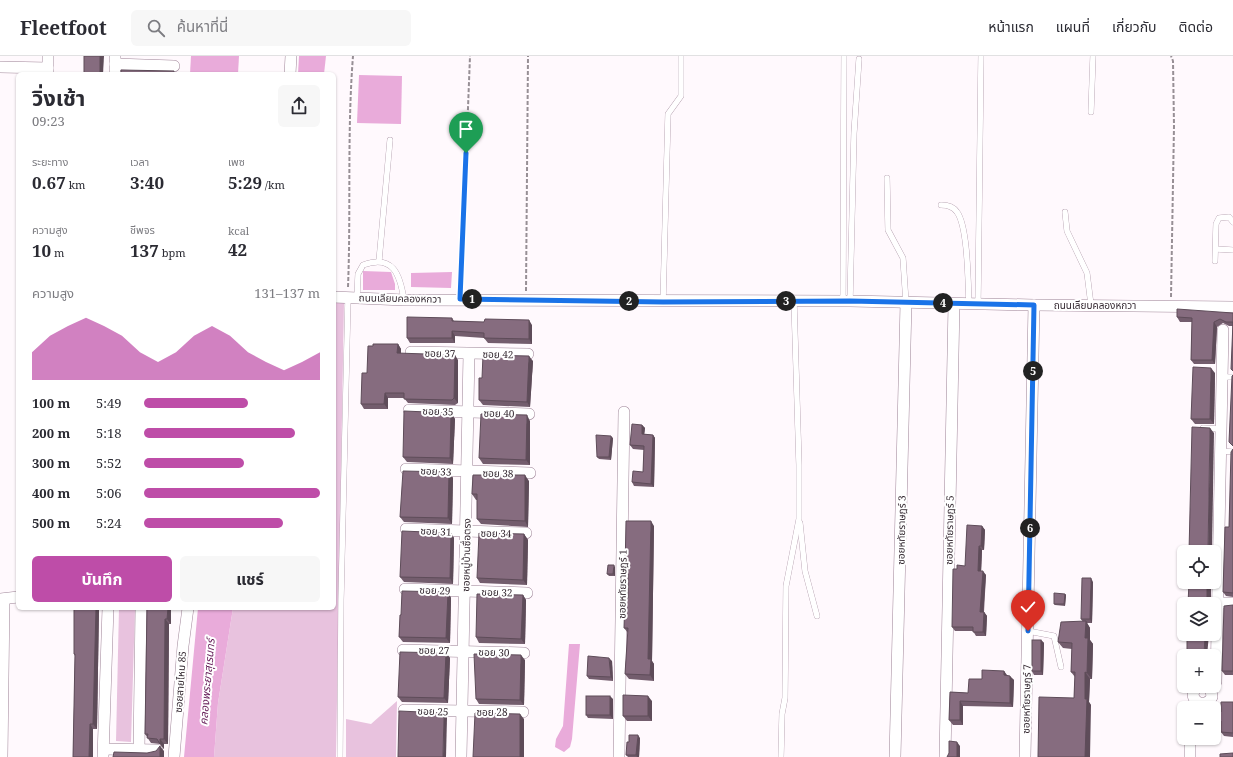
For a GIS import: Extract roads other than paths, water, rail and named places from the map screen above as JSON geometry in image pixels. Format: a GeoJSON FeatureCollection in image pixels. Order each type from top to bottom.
{"type":"FeatureCollection","features":[{"type":"Feature","properties":{"kind":"street"},"geometry":{"type":"LineString","coordinates":[[0,67],[48,71],[48,56]]}},
{"type":"Feature","properties":{"kind":"street"},"geometry":{"type":"LineString","coordinates":[[290,72],[291,56]]}},
{"type":"Feature","properties":{"kind":"street"},"geometry":{"type":"LineString","coordinates":[[115,65],[174,66]]}},
{"type":"Feature","properties":{"kind":"street","name":"ถนนเลียบคลองหกวา"},"geometry":{"type":"LineString","coordinates":[[336,296],[404,300],[526,299],[663,302],[846,301],[954,304],[1233,306]]}},
{"type":"Feature","properties":{"kind":"street","name":"ซอยหทัยราษฎร์ 3"},"geometry":{"type":"LineString","coordinates":[[895,757],[906,303]]}},
{"type":"Feature","properties":{"kind":"street","name":"ซอยหทัยราษฎร์ 5"},"geometry":{"type":"LineString","coordinates":[[945,757],[954,304]]}},
{"type":"Feature","properties":{"kind":"street","name":"ซอยหทัยราษฎร์ 7"},"geometry":{"type":"LineString","coordinates":[[1025,757],[1034,305]]}},
{"type":"Feature","properties":{"kind":"street"},"geometry":{"type":"LineString","coordinates":[[1219,597],[1221,429],[1219,372],[1224,330]]}},
{"type":"Feature","properties":{"kind":"street","name":"ซอย 37"},"geometry":{"type":"LineString","coordinates":[[411,352],[469,354]]}},
{"type":"Feature","properties":{"kind":"street","name":"ซอย 42"},"geometry":{"type":"LineString","coordinates":[[469,354],[528,354]]}},
{"type":"Feature","properties":{"kind":"street","name":"ซอยหมู่บ้านซื่อตรง"},"geometry":{"type":"LineString","coordinates":[[461,757],[466,591],[469,354]]}},
{"type":"Feature","properties":{"kind":"street","name":"ซอย 35"},"geometry":{"type":"LineString","coordinates":[[408,410],[468,412]]}},
{"type":"Feature","properties":{"kind":"street","name":"ซอย 40"},"geometry":{"type":"LineString","coordinates":[[468,412],[529,414]]}},
{"type":"Feature","properties":{"kind":"street","name":"ซอยหทัยราษฎร์ 1"},"geometry":{"type":"LineString","coordinates":[[619,757],[624,412]]}},
{"type":"Feature","properties":{"kind":"street","name":"ซอย 33"},"geometry":{"type":"LineString","coordinates":[[406,469],[467,472]]}},
{"type":"Feature","properties":{"kind":"street","name":"ซอย 38"},"geometry":{"type":"LineString","coordinates":[[467,472],[530,473]]}},
{"type":"Feature","properties":{"kind":"street","name":"ซอย 31"},"geometry":{"type":"LineString","coordinates":[[406,529],[467,532]]}},
{"type":"Feature","properties":{"kind":"street","name":"ซอย 34"},"geometry":{"type":"LineString","coordinates":[[467,532],[526,533]]}},
{"type":"Feature","properties":{"kind":"street","name":"ซอย 29"},"geometry":{"type":"LineString","coordinates":[[405,589],[466,591]]}},
{"type":"Feature","properties":{"kind":"street","name":"ซอย 32"},"geometry":{"type":"LineString","coordinates":[[466,591],[527,593]]}},
{"type":"Feature","properties":{"kind":"street"},"geometry":{"type":"LineString","coordinates":[[2,757],[2,599],[16,597]]}},
{"type":"Feature","properties":{"kind":"street"},"geometry":{"type":"LineString","coordinates":[[1221,603],[1233,604]]}},
{"type":"Feature","properties":{"kind":"street"},"geometry":{"type":"LineString","coordinates":[[108,610],[104,753],[157,750]]}},
{"type":"Feature","properties":{"kind":"street"},"geometry":{"type":"LineString","coordinates":[[139,750],[141,610]]}},
{"type":"Feature","properties":{"kind":"street","name":"ซอยสายไหม 85"},"geometry":{"type":"LineString","coordinates":[[174,757],[183,646],[188,610]]}},
{"type":"Feature","properties":{"kind":"street","name":"ซอย 27"},"geometry":{"type":"LineString","coordinates":[[403,650],[464,651]]}},
{"type":"Feature","properties":{"kind":"street","name":"ซอย 30"},"geometry":{"type":"LineString","coordinates":[[464,651],[524,653]]}},
{"type":"Feature","properties":{"kind":"street","name":"ซอย 25"},"geometry":{"type":"LineString","coordinates":[[404,710],[462,712]]}},
{"type":"Feature","properties":{"kind":"street","name":"ซอย 28"},"geometry":{"type":"LineString","coordinates":[[462,712],[523,712]]}},
{"type":"Feature","properties":{"kind":"street"},"geometry":{"type":"LineString","coordinates":[[1190,745],[1190,757]]}},
{"type":"Feature","properties":{"kind":"lane"},"geometry":{"type":"LineString","coordinates":[[663,302],[668,114],[681,96],[681,56]]}},
{"type":"Feature","properties":{"kind":"lane"},"geometry":{"type":"LineString","coordinates":[[844,56],[846,301]]}},
{"type":"Feature","properties":{"kind":"lane"},"geometry":{"type":"LineString","coordinates":[[974,304],[981,56]]}},
{"type":"Feature","properties":{"kind":"lane"},"geometry":{"type":"LineString","coordinates":[[1091,112],[1093,56]]}},
{"type":"Feature","properties":{"kind":"lane"},"geometry":{"type":"LineString","coordinates":[[846,301],[859,59]]}},
{"type":"Feature","properties":{"kind":"lane"},"geometry":{"type":"LineString","coordinates":[[380,261],[390,140]]}},
{"type":"Feature","properties":{"kind":"lane"},"geometry":{"type":"LineString","coordinates":[[887,178],[888,230],[903,258],[906,303]]}},
{"type":"Feature","properties":{"kind":"lane"},"geometry":{"type":"LineString","coordinates":[[941,204],[949,205],[957,212],[963,226],[974,304]]}},
{"type":"Feature","properties":{"kind":"lane"},"geometry":{"type":"LineString","coordinates":[[1065,212],[1067,231],[1087,273],[1091,305]]}},
{"type":"Feature","properties":{"kind":"lane"},"geometry":{"type":"LineString","coordinates":[[1215,261],[1216,224],[1219,218],[1229,217],[1233,222]]}},
{"type":"Feature","properties":{"kind":"lane"},"geometry":{"type":"LineString","coordinates":[[1216,249],[1233,250]]}},
{"type":"Feature","properties":{"kind":"lane"},"geometry":{"type":"LineString","coordinates":[[340,757],[341,600],[352,298],[358,274],[363,265],[380,261],[390,265],[401,278],[404,300]]}},
{"type":"Feature","properties":{"kind":"lane"},"geometry":{"type":"LineString","coordinates":[[794,301],[799,465],[799,519],[804,571],[817,616]]}},
{"type":"Feature","properties":{"kind":"lane"},"geometry":{"type":"LineString","coordinates":[[1219,372],[1233,377]]}},
{"type":"Feature","properties":{"kind":"lane"},"geometry":{"type":"LineString","coordinates":[[1194,428],[1221,429]]}},
{"type":"Feature","properties":{"kind":"lane"},"geometry":{"type":"LineString","coordinates":[[1221,451],[1233,452]]}},
{"type":"Feature","properties":{"kind":"lane"},"geometry":{"type":"LineString","coordinates":[[782,757],[782,714],[786,698],[786,586],[799,519]]}},
{"type":"Feature","properties":{"kind":"lane"},"geometry":{"type":"LineString","coordinates":[[1028,631],[1054,636],[1061,667]]}},
{"type":"Feature","properties":{"kind":"water"},"geometry":{"type":"Polygon","coordinates":[[[191,56],[239,56],[238,72],[190,72],[191,56]]]}},
{"type":"Feature","properties":{"kind":"water"},"geometry":{"type":"Polygon","coordinates":[[[299,56],[326,56],[324,72],[298,72],[299,56]]]}},
{"type":"Feature","properties":{"kind":"water"},"geometry":{"type":"Polygon","coordinates":[[[359,75],[402,76],[401,124],[357,123],[359,75]]]}},
{"type":"Feature","properties":{"kind":"water"},"geometry":{"type":"Polygon","coordinates":[[[363,271],[391,272],[395,284],[395,290],[363,290],[363,271]]]}},
{"type":"Feature","properties":{"kind":"water"},"geometry":{"type":"Polygon","coordinates":[[[452,272],[451,288],[411,287],[411,273],[452,272]]]}},
{"type":"Feature","properties":{"kind":"water","name":"คลองพระยาสุเรนทร์"},"geometry":{"type":"Polygon","coordinates":[[[198,610],[233,610],[218,703],[214,757],[184,757],[198,610]]]}},
{"type":"Feature","properties":{"kind":"water"},"geometry":{"type":"Polygon","coordinates":[[[569,644],[580,644],[572,739],[570,747],[564,752],[555,747],[556,739],[563,726],[569,644]]]}}]}
